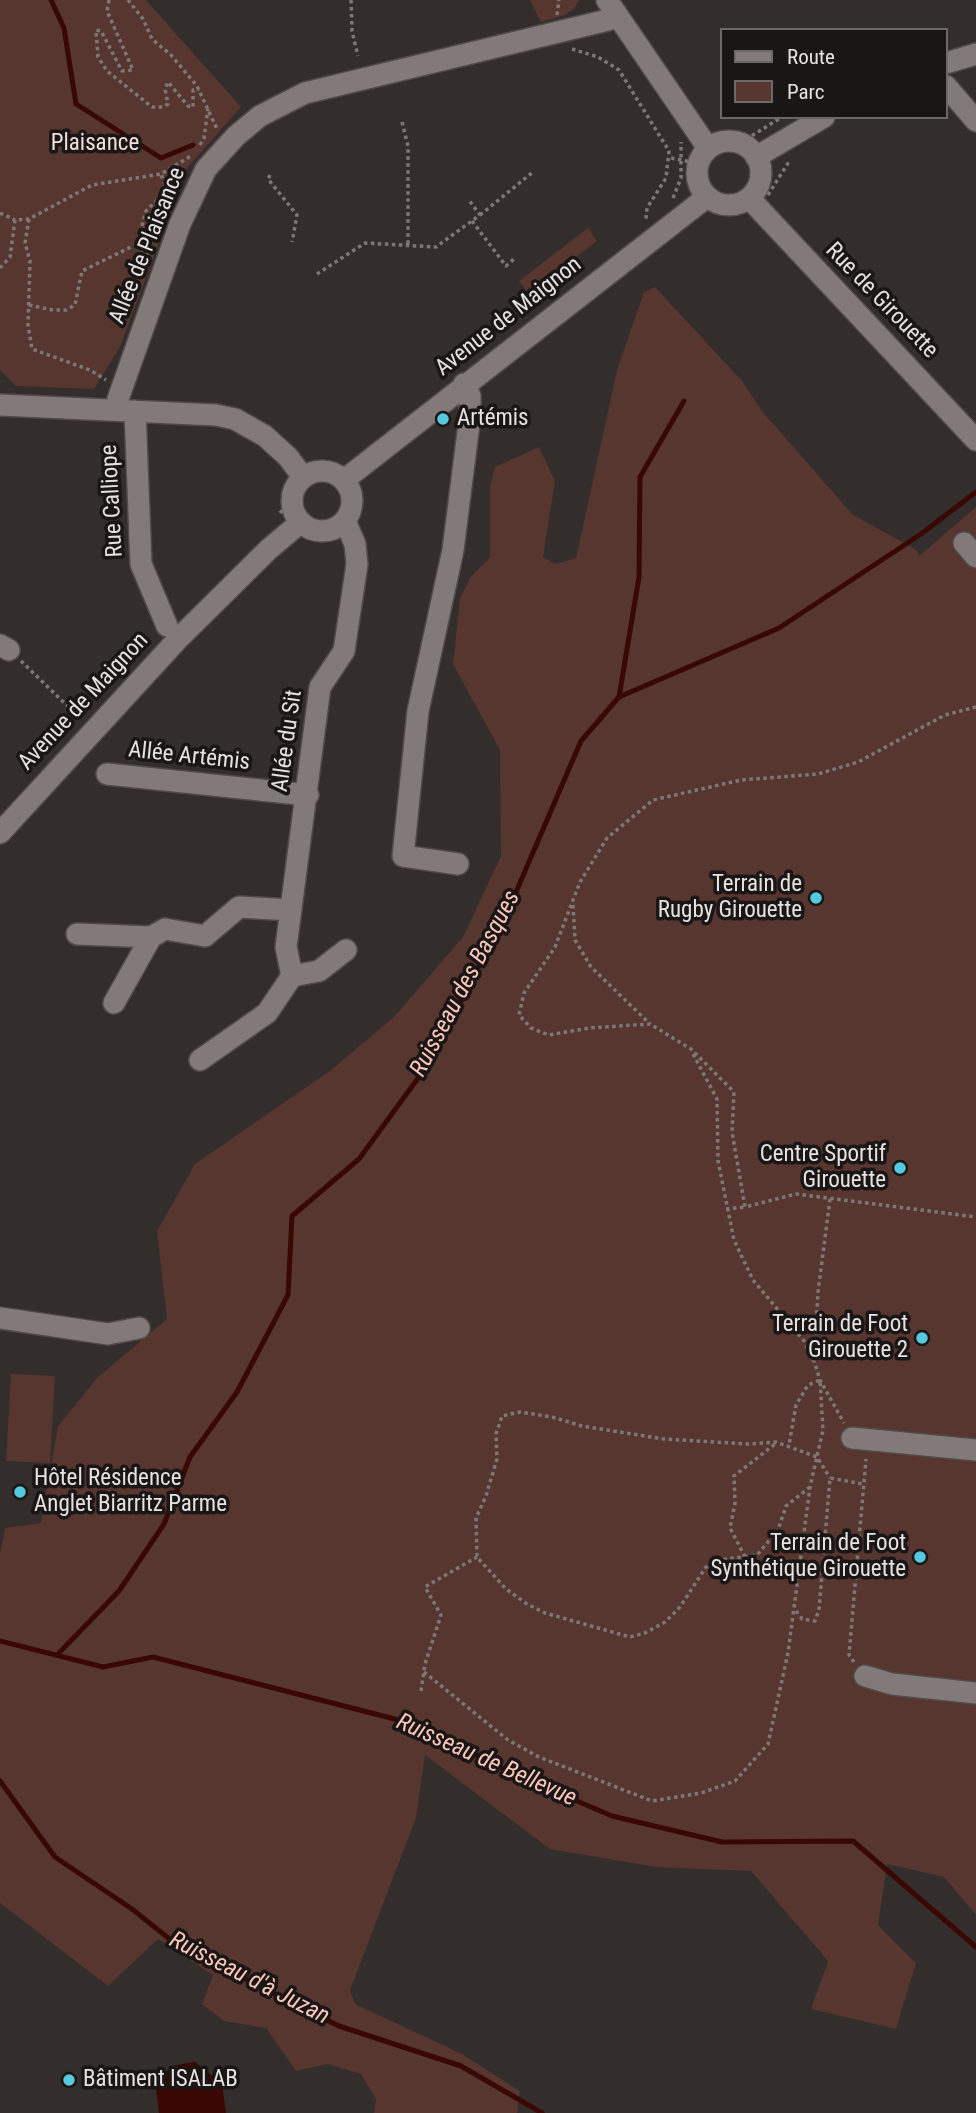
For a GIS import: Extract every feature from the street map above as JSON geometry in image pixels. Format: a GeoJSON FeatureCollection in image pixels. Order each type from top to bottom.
{"type":"FeatureCollection","features":[{"type":"Feature","properties":{"kind":"street","name":"Allée de Plaisance"},"geometry":{"type":"LineString","coordinates":[[127,410],[118,399],[180,224],[206,169],[236,136],[260,116],[305,93],[608,20],[611,7]]}},
{"type":"Feature","properties":{"kind":"street"},"geometry":{"type":"LineString","coordinates":[[611,7],[694,152],[698,183],[707,197],[723,205],[753,202],[760,183],[760,165],[756,157],[740,143],[718,142],[694,152]]}},
{"type":"Feature","properties":{"kind":"street"},"geometry":{"type":"LineString","coordinates":[[948,62],[976,54]]}},
{"type":"Feature","properties":{"kind":"street"},"geometry":{"type":"LineString","coordinates":[[948,88],[976,121]]}},
{"type":"Feature","properties":{"kind":"street"},"geometry":{"type":"LineString","coordinates":[[756,157],[821,119]]}},
{"type":"Feature","properties":{"kind":"street","name":"Avenue de Maignon"},"geometry":{"type":"LineString","coordinates":[[344,480],[707,197]]}},
{"type":"Feature","properties":{"kind":"street","name":"Rue de Girouette"},"geometry":{"type":"LineString","coordinates":[[753,202],[976,440]]}},
{"type":"Feature","properties":{"kind":"street"},"geometry":{"type":"LineString","coordinates":[[458,864],[403,856],[418,711],[453,550],[470,416],[470,396],[464,384]]}},
{"type":"Feature","properties":{"kind":"street"},"geometry":{"type":"LineString","coordinates":[[0,405],[216,415],[235,419],[265,436],[288,457],[303,477]]}},
{"type":"Feature","properties":{"kind":"street","name":"Rue Calliope"},"geometry":{"type":"LineString","coordinates":[[127,410],[141,564],[167,626]]}},
{"type":"Feature","properties":{"kind":"street"},"geometry":{"type":"LineString","coordinates":[[325,470],[344,480],[351,493],[352,503],[345,521],[333,529],[319,531],[301,522],[294,512],[292,499],[295,487],[303,477],[325,470]]}},
{"type":"Feature","properties":{"kind":"street","name":"Allée du Sit"},"geometry":{"type":"LineString","coordinates":[[292,976],[286,947],[308,795],[320,687],[344,650],[357,564],[355,544],[345,521]]}},
{"type":"Feature","properties":{"kind":"street","name":"Avenue de Maignon"},"geometry":{"type":"LineString","coordinates":[[0,833],[179,638],[269,549],[301,522]]}},
{"type":"Feature","properties":{"kind":"street","name":"Allée Artémis"},"geometry":{"type":"LineString","coordinates":[[107,774],[308,795]]}},
{"type":"Feature","properties":{"kind":"street"},"geometry":{"type":"LineString","coordinates":[[114,1003],[151,937],[165,929],[205,936],[239,907],[291,910]]}},
{"type":"Feature","properties":{"kind":"street"},"geometry":{"type":"LineString","coordinates":[[77,934],[151,937]]}},
{"type":"Feature","properties":{"kind":"street"},"geometry":{"type":"LineString","coordinates":[[200,1060],[267,1013],[292,976],[319,971],[346,950]]}},
{"type":"Feature","properties":{"kind":"street"},"geometry":{"type":"LineString","coordinates":[[0,1318],[108,1334],[139,1328]]}},
{"type":"Feature","properties":{"kind":"street"},"geometry":{"type":"LineString","coordinates":[[852,1438],[976,1450]]}},
{"type":"Feature","properties":{"kind":"street"},"geometry":{"type":"LineString","coordinates":[[865,1676],[892,1684],[976,1693]]}},
{"type":"Feature","properties":{"kind":"path"},"geometry":{"type":"LineString","coordinates":[[109,0],[107,11],[133,70],[122,71],[101,31],[96,30],[98,57],[107,71],[152,107],[168,104],[164,89],[168,82],[188,106],[193,107],[193,90],[199,89]]}},
{"type":"Feature","properties":{"kind":"path"},"geometry":{"type":"LineString","coordinates":[[128,0],[152,39],[171,55],[199,89],[222,136]]}},
{"type":"Feature","properties":{"kind":"path"},"geometry":{"type":"LineString","coordinates":[[351,0],[352,31],[358,56]]}},
{"type":"Feature","properties":{"kind":"path"},"geometry":{"type":"LineString","coordinates":[[559,0],[558,31],[567,46],[575,52],[598,57],[619,70],[669,150],[671,158],[666,178],[652,198],[644,223]]}},
{"type":"Feature","properties":{"kind":"path"},"geometry":{"type":"LineString","coordinates":[[0,212],[15,220],[29,219],[92,185],[161,174],[196,151],[204,138],[208,109]]}},
{"type":"Feature","properties":{"kind":"path"},"geometry":{"type":"LineString","coordinates":[[740,143],[779,119]]}},
{"type":"Feature","properties":{"kind":"path"},"geometry":{"type":"LineString","coordinates":[[401,122],[408,146],[408,245]]}},
{"type":"Feature","properties":{"kind":"path"},"geometry":{"type":"LineString","coordinates":[[671,158],[694,152]]}},
{"type":"Feature","properties":{"kind":"path"},"geometry":{"type":"LineString","coordinates":[[671,202],[694,152]]}},
{"type":"Feature","properties":{"kind":"path"},"geometry":{"type":"LineString","coordinates":[[753,202],[776,186],[794,155]]}},
{"type":"Feature","properties":{"kind":"path"},"geometry":{"type":"LineString","coordinates":[[317,274],[365,243],[436,247],[533,172]]}},
{"type":"Feature","properties":{"kind":"path"},"geometry":{"type":"LineString","coordinates":[[29,305],[66,310],[75,305],[82,271],[137,244],[146,211],[164,193],[165,185],[161,174]]}},
{"type":"Feature","properties":{"kind":"path"},"geometry":{"type":"LineString","coordinates":[[270,175],[268,179],[297,215],[292,242]]}},
{"type":"Feature","properties":{"kind":"path"},"geometry":{"type":"LineString","coordinates":[[469,200],[480,215]]}},
{"type":"Feature","properties":{"kind":"path"},"geometry":{"type":"LineString","coordinates":[[29,219],[25,243],[30,261],[32,349],[90,370],[110,382]]}},
{"type":"Feature","properties":{"kind":"path"},"geometry":{"type":"LineString","coordinates":[[0,268],[10,257],[15,220]]}},
{"type":"Feature","properties":{"kind":"path"},"geometry":{"type":"LineString","coordinates":[[472,221],[506,266],[515,258]]}},
{"type":"Feature","properties":{"kind":"path"},"geometry":{"type":"LineString","coordinates":[[137,244],[155,262]]}},
{"type":"Feature","properties":{"kind":"path"},"geometry":{"type":"LineString","coordinates":[[4,648],[82,719]]}},
{"type":"Feature","properties":{"kind":"path"},"geometry":{"type":"LineString","coordinates":[[650,1024],[589,1028],[549,1035],[531,1028],[519,1015],[524,993],[555,947],[580,882],[607,838],[653,800],[741,780],[818,774],[858,762],[945,715],[976,707]]}},
{"type":"Feature","properties":{"kind":"path"},"geometry":{"type":"LineString","coordinates":[[572,901],[575,940],[591,967],[650,1024],[691,1049],[734,1092],[732,1132],[745,1207]]}},
{"type":"Feature","properties":{"kind":"path"},"geometry":{"type":"LineString","coordinates":[[691,1049],[717,1099],[718,1161],[734,1240],[752,1280],[804,1341],[814,1361]]}},
{"type":"Feature","properties":{"kind":"path"},"geometry":{"type":"LineString","coordinates":[[726,1209],[796,1194],[976,1217]]}},
{"type":"Feature","properties":{"kind":"path"},"geometry":{"type":"LineString","coordinates":[[424,1672],[475,1716],[518,1746],[652,1801],[701,1793],[736,1781],[768,1744],[796,1611],[810,1487],[822,1430],[820,1380],[808,1385],[796,1405],[789,1445]]}},
{"type":"Feature","properties":{"kind":"path"},"geometry":{"type":"LineString","coordinates":[[796,1611],[802,1619],[815,1621],[819,1610],[830,1478],[817,1457],[789,1445],[776,1442],[748,1444],[664,1439],[582,1426],[531,1414],[502,1416],[496,1434],[497,1459],[476,1518],[477,1557],[506,1589],[527,1604],[557,1616],[630,1637],[645,1633],[665,1622],[680,1607],[706,1567],[719,1560],[757,1555],[768,1546],[778,1530],[786,1506],[810,1487]]}},
{"type":"Feature","properties":{"kind":"path"},"geometry":{"type":"LineString","coordinates":[[745,1557],[730,1528],[735,1503],[734,1476],[760,1458],[776,1442]]}},
{"type":"Feature","properties":{"kind":"path"},"geometry":{"type":"LineString","coordinates":[[830,1478],[863,1485]]}},
{"type":"Feature","properties":{"kind":"path"},"geometry":{"type":"LineString","coordinates":[[421,1691],[441,1615],[425,1587],[477,1557]]}},
{"type":"Feature","properties":{"kind":"green space","name":"Plaisance"},"geometry":{"type":"Polygon","coordinates":[[[0,0],[146,0],[241,107],[187,168],[120,347],[94,389],[16,386],[0,370],[0,0]]]}},
{"type":"Feature","properties":{"kind":"green space"},"geometry":{"type":"Polygon","coordinates":[[[530,0],[579,0],[574,9],[565,15],[541,22],[530,0]]]}},
{"type":"Feature","properties":{"kind":"green space"},"geometry":{"type":"Polygon","coordinates":[[[588,228],[597,241],[528,293],[519,281],[588,228]]]}},
{"type":"Feature","properties":{"kind":"green space"},"geometry":{"type":"Polygon","coordinates":[[[655,287],[742,381],[762,411],[853,515],[917,550],[919,556],[976,507],[976,1915],[944,1877],[887,1864],[878,1925],[916,1963],[896,2029],[811,2009],[828,1961],[751,1871],[656,1867],[550,1849],[425,1755],[416,1818],[350,1990],[355,2004],[460,2053],[520,2091],[517,2113],[374,2113],[376,2099],[361,2074],[328,2064],[296,2071],[266,2028],[224,2021],[202,2004],[213,1975],[158,1939],[108,1986],[0,1903],[0,1554],[5,1528],[41,1523],[58,1426],[98,1377],[167,1319],[157,1231],[195,1164],[331,1070],[394,1017],[463,937],[501,856],[500,750],[453,664],[460,598],[470,578],[490,557],[490,486],[495,467],[539,447],[555,481],[543,557],[555,564],[576,558],[617,370],[644,292],[655,287]]]}},
{"type":"Feature","properties":{"kind":"green space"},"geometry":{"type":"Polygon","coordinates":[[[11,1374],[55,1376],[50,1463],[6,1461],[11,1374]]]}},
{"type":"Feature","properties":{"kind":"shaded area"},"geometry":{"type":"Polygon","coordinates":[[[195,2062],[222,2084],[226,2113],[159,2113],[155,2080],[176,2065],[195,2062]]]}},
{"type":"Feature","properties":{"kind":"waterway"},"geometry":{"type":"LineString","coordinates":[[51,0],[64,28],[76,104],[161,158],[193,145]]}},
{"type":"Feature","properties":{"kind":"waterway","name":"Ruisseau des Basques"},"geometry":{"type":"LineString","coordinates":[[57,1655],[119,1591],[164,1524],[190,1457],[237,1392],[288,1295],[292,1216],[359,1159],[432,1059],[516,892],[581,741],[619,697],[639,577],[640,477],[684,401]]}},
{"type":"Feature","properties":{"kind":"waterway"},"geometry":{"type":"LineString","coordinates":[[619,697],[779,628],[921,534],[976,492]]}},
{"type":"Feature","properties":{"kind":"waterway","name":"Ruisseau de Bellevue"},"geometry":{"type":"LineString","coordinates":[[0,1641],[103,1667],[153,1657],[418,1725],[505,1770],[612,1816],[722,1842],[853,1841],[976,1947]]}},
{"type":"Feature","properties":{"kind":"waterway","name":"Ruisseau d'à Juzan"},"geometry":{"type":"LineString","coordinates":[[0,1781],[55,1857],[132,1909],[177,1945],[339,2026],[461,2066],[542,2113]]}},
{"type":"Feature","properties":{"kind":"place","name":"Artémis"},"geometry":{"type":"Point","coordinates":[443,419]}},
{"type":"Feature","properties":{"kind":"place","name":"Terrain de Rugby Girouette"},"geometry":{"type":"Point","coordinates":[816,898]}},
{"type":"Feature","properties":{"kind":"place","name":"Centre Sportif Girouette"},"geometry":{"type":"Point","coordinates":[900,1168]}},
{"type":"Feature","properties":{"kind":"place","name":"Terrain de Foot Girouette 2"},"geometry":{"type":"Point","coordinates":[922,1338]}},
{"type":"Feature","properties":{"kind":"place","name":"Hôtel Résidence Anglet Biarritz Parme"},"geometry":{"type":"Point","coordinates":[20,1492]}},
{"type":"Feature","properties":{"kind":"place","name":"Terrain de Foot Synthétique Girouette"},"geometry":{"type":"Point","coordinates":[920,1557]}},
{"type":"Feature","properties":{"kind":"place","name":"Bâtiment ISALAB"},"geometry":{"type":"Point","coordinates":[69,2080]}}]}
